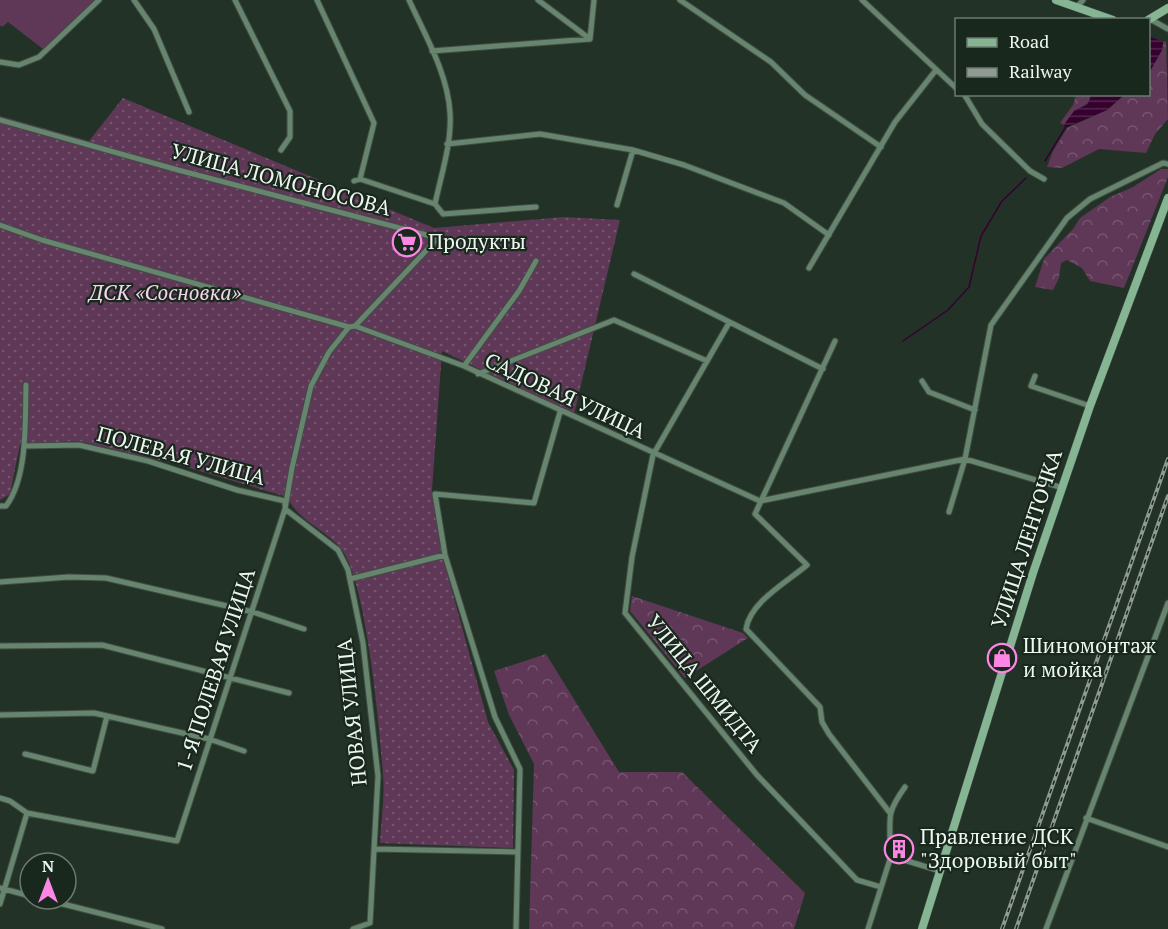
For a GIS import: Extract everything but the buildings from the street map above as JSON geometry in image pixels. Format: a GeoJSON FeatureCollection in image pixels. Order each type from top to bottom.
{"type":"FeatureCollection","features":[{"type":"Feature","properties":{"kind":"main road"},"geometry":{"type":"LineString","coordinates":[[1056,0],[1107,18]]}},
{"type":"Feature","properties":{"kind":"main road"},"geometry":{"type":"LineString","coordinates":[[1150,18],[1168,8]]}},
{"type":"Feature","properties":{"kind":"main road","name":"УЛИЦА ЛЕНТОЧКА"},"geometry":{"type":"LineString","coordinates":[[922,929],[1033,573],[1090,406],[1168,198]]}},
{"type":"Feature","properties":{"kind":"street"},"geometry":{"type":"LineString","coordinates":[[0,62],[19,65],[39,57],[99,0]]}},
{"type":"Feature","properties":{"kind":"street"},"geometry":{"type":"LineString","coordinates":[[134,0],[154,29],[189,112]]}},
{"type":"Feature","properties":{"kind":"street"},"geometry":{"type":"LineString","coordinates":[[235,0],[290,111],[290,137],[281,150]]}},
{"type":"Feature","properties":{"kind":"street"},"geometry":{"type":"LineString","coordinates":[[317,0],[374,123],[357,180],[435,204],[442,214],[536,207]]}},
{"type":"Feature","properties":{"kind":"street"},"geometry":{"type":"LineString","coordinates":[[409,0],[446,89],[451,114],[435,204]]}},
{"type":"Feature","properties":{"kind":"street"},"geometry":{"type":"LineString","coordinates":[[538,0],[590,39]]}},
{"type":"Feature","properties":{"kind":"street"},"geometry":{"type":"LineString","coordinates":[[590,39],[594,0]]}},
{"type":"Feature","properties":{"kind":"street"},"geometry":{"type":"LineString","coordinates":[[680,0],[771,62],[805,95],[881,147]]}},
{"type":"Feature","properties":{"kind":"street"},"geometry":{"type":"LineString","coordinates":[[862,0],[955,86]]}},
{"type":"Feature","properties":{"kind":"street"},"geometry":{"type":"LineString","coordinates":[[1076,8],[1083,0]]}},
{"type":"Feature","properties":{"kind":"street"},"geometry":{"type":"LineString","coordinates":[[1150,20],[1168,29]]}},
{"type":"Feature","properties":{"kind":"street"},"geometry":{"type":"LineString","coordinates":[[432,51],[590,39]]}},
{"type":"Feature","properties":{"kind":"street"},"geometry":{"type":"LineString","coordinates":[[809,268],[895,122],[936,70]]}},
{"type":"Feature","properties":{"kind":"street"},"geometry":{"type":"LineString","coordinates":[[965,96],[982,124],[1030,171],[1044,179]]}},
{"type":"Feature","properties":{"kind":"street","name":"УЛИЦА ЛОМОНОСОВА"},"geometry":{"type":"LineString","coordinates":[[0,120],[178,170],[438,238],[352,326]]}},
{"type":"Feature","properties":{"kind":"street"},"geometry":{"type":"LineString","coordinates":[[447,144],[540,134],[633,150],[684,165],[784,203],[829,235]]}},
{"type":"Feature","properties":{"kind":"street"},"geometry":{"type":"LineString","coordinates":[[617,205],[633,150]]}},
{"type":"Feature","properties":{"kind":"street"},"geometry":{"type":"LineString","coordinates":[[949,512],[965,459],[991,325],[1067,218],[1090,199],[1163,163],[1168,164]]}},
{"type":"Feature","properties":{"kind":"street","name":"САДОВАЯ УЛИЦА"},"geometry":{"type":"LineString","coordinates":[[0,225],[42,240],[352,326],[464,366],[653,455],[760,501]]}},
{"type":"Feature","properties":{"kind":"street"},"geometry":{"type":"LineString","coordinates":[[464,366],[519,291],[536,261]]}},
{"type":"Feature","properties":{"kind":"street"},"geometry":{"type":"LineString","coordinates":[[634,274],[823,369]]}},
{"type":"Feature","properties":{"kind":"street"},"geometry":{"type":"LineString","coordinates":[[478,374],[614,320],[707,361]]}},
{"type":"Feature","properties":{"kind":"street","name":"УЛИЦА ШМИДТА"},"geometry":{"type":"LineString","coordinates":[[729,323],[653,455],[632,557],[625,613],[757,775],[857,880],[881,887]]}},
{"type":"Feature","properties":{"kind":"street","name":"1-Я ПОЛЕВАЯ УЛИЦА"},"geometry":{"type":"LineString","coordinates":[[27,813],[177,841],[209,739],[233,677],[285,509],[311,386],[329,352],[352,326]]}},
{"type":"Feature","properties":{"kind":"street"},"geometry":{"type":"LineString","coordinates":[[835,341],[755,514],[807,565],[758,606],[748,617],[746,629],[819,707],[822,723],[829,734],[891,813]]}},
{"type":"Feature","properties":{"kind":"street"},"geometry":{"type":"LineString","coordinates":[[1035,376],[1031,386],[1090,406]]}},
{"type":"Feature","properties":{"kind":"street"},"geometry":{"type":"LineString","coordinates":[[922,381],[929,392],[975,410]]}},
{"type":"Feature","properties":{"kind":"street"},"geometry":{"type":"LineString","coordinates":[[0,506],[6,506],[14,497],[24,446],[26,385]]}},
{"type":"Feature","properties":{"kind":"street"},"geometry":{"type":"LineString","coordinates":[[516,929],[520,769],[495,717],[446,555],[435,494],[534,503],[560,412]]}},
{"type":"Feature","properties":{"kind":"street","name":"ПОЛЕВАЯ УЛИЦА"},"geometry":{"type":"LineString","coordinates":[[24,446],[79,445],[148,460],[237,490],[285,501],[285,509]]}},
{"type":"Feature","properties":{"kind":"street"},"geometry":{"type":"LineString","coordinates":[[760,501],[965,459],[1063,488]]}},
{"type":"Feature","properties":{"kind":"street","name":"НОВАЯ УЛИЦА"},"geometry":{"type":"LineString","coordinates":[[285,509],[338,550],[350,579],[363,643],[378,776],[370,923],[353,929]]}},
{"type":"Feature","properties":{"kind":"street"},"geometry":{"type":"LineString","coordinates":[[350,579],[446,555]]}},
{"type":"Feature","properties":{"kind":"street"},"geometry":{"type":"LineString","coordinates":[[0,582],[26,582],[69,577],[105,578],[253,612],[304,629]]}},
{"type":"Feature","properties":{"kind":"street"},"geometry":{"type":"LineString","coordinates":[[1046,929],[1168,603]]}},
{"type":"Feature","properties":{"kind":"street"},"geometry":{"type":"LineString","coordinates":[[0,646],[102,645],[289,693]]}},
{"type":"Feature","properties":{"kind":"street"},"geometry":{"type":"LineString","coordinates":[[0,715],[94,713],[209,739],[244,751]]}},
{"type":"Feature","properties":{"kind":"street"},"geometry":{"type":"LineString","coordinates":[[25,754],[93,771],[107,716]]}},
{"type":"Feature","properties":{"kind":"street"},"geometry":{"type":"LineString","coordinates":[[867,929],[891,856],[889,844],[892,833],[891,813],[905,787]]}},
{"type":"Feature","properties":{"kind":"street"},"geometry":{"type":"LineString","coordinates":[[0,798],[10,801],[27,813],[2,889],[0,904]]}},
{"type":"Feature","properties":{"kind":"street"},"geometry":{"type":"LineString","coordinates":[[1086,818],[1168,847]]}},
{"type":"Feature","properties":{"kind":"street"},"geometry":{"type":"LineString","coordinates":[[374,849],[518,852]]}},
{"type":"Feature","properties":{"kind":"street"},"geometry":{"type":"LineString","coordinates":[[891,856],[940,871]]}},
{"type":"Feature","properties":{"kind":"street"},"geometry":{"type":"LineString","coordinates":[[2,889],[18,893]]}},
{"type":"Feature","properties":{"kind":"street"},"geometry":{"type":"LineString","coordinates":[[78,908],[162,929]]}},
{"type":"Feature","properties":{"kind":"street"},"geometry":{"type":"LineString","coordinates":[[133,929],[135,922]]}},
{"type":"Feature","properties":{"kind":"green space"},"geometry":{"type":"Polygon","coordinates":[[[0,0],[95,0],[43,49],[8,22],[2,27],[0,25],[0,0]]]}},
{"type":"Feature","properties":{"kind":"green space"},"geometry":{"type":"Polygon","coordinates":[[[1166,41],[1168,119],[1155,134],[1146,153],[1099,149],[1062,168],[1047,167],[1053,151],[1067,128],[1107,110],[1123,96],[1150,96],[1150,71],[1162,50],[1163,42],[1166,41]]]}},
{"type":"Feature","properties":{"kind":"green space"},"geometry":{"type":"Polygon","coordinates":[[[1076,96],[1091,96],[1087,104],[1073,113],[1064,125],[1060,123],[1073,105],[1076,96]]]}},
{"type":"Feature","properties":{"kind":"green space","name":"ДСК «Сосновка»"},"geometry":{"type":"Polygon","coordinates":[[[123,98],[434,228],[564,217],[620,220],[574,414],[442,351],[432,490],[442,554],[488,722],[514,770],[513,848],[380,843],[384,792],[381,754],[375,692],[358,592],[351,567],[342,550],[298,513],[287,497],[176,464],[79,441],[20,444],[10,494],[0,500],[0,116],[89,141],[123,98]]]}},
{"type":"Feature","properties":{"kind":"green space"},"geometry":{"type":"Polygon","coordinates":[[[1161,169],[1168,169],[1168,177],[1124,288],[1090,281],[1082,268],[1067,260],[1061,263],[1059,278],[1053,290],[1035,287],[1044,259],[1073,229],[1080,218],[1110,197],[1133,187],[1161,169]]]}},
{"type":"Feature","properties":{"kind":"green space"},"geometry":{"type":"Polygon","coordinates":[[[632,596],[743,633],[748,638],[685,678],[630,611],[632,596]]]}},
{"type":"Feature","properties":{"kind":"green space"},"geometry":{"type":"Polygon","coordinates":[[[546,654],[619,772],[682,772],[805,893],[794,929],[529,929],[534,764],[509,715],[494,671],[546,654]]]}},
{"type":"Feature","properties":{"kind":"shaded area"},"geometry":{"type":"Polygon","coordinates":[[[1150,36],[1163,42],[1162,50],[1150,71],[1150,36]]]}},
{"type":"Feature","properties":{"kind":"shaded area"},"geometry":{"type":"Polygon","coordinates":[[[1091,96],[1123,96],[1107,110],[1065,128],[1064,125],[1074,111],[1088,104],[1091,96]]]}},
{"type":"Feature","properties":{"kind":"waterway"},"geometry":{"type":"LineString","coordinates":[[1045,161],[1065,128]]}},
{"type":"Feature","properties":{"kind":"waterway"},"geometry":{"type":"LineString","coordinates":[[903,341],[948,310],[969,287],[981,236],[1002,201],[1026,178]]}},
{"type":"Feature","properties":{"kind":"railway"},"geometry":{"type":"LineString","coordinates":[[1002,929],[1168,459]]}},
{"type":"Feature","properties":{"kind":"railway"},"geometry":{"type":"LineString","coordinates":[[1016,929],[1168,496]]}},
{"type":"Feature","properties":{"kind":"place","name":"Продукты"},"geometry":{"type":"Point","coordinates":[407,242]}},
{"type":"Feature","properties":{"kind":"place","name":"Шиномонтаж и мойка"},"geometry":{"type":"Point","coordinates":[1002,658]}},
{"type":"Feature","properties":{"kind":"place","name":"Правление ДСК \"Здоровый быт\""},"geometry":{"type":"Point","coordinates":[899,849]}}]}
